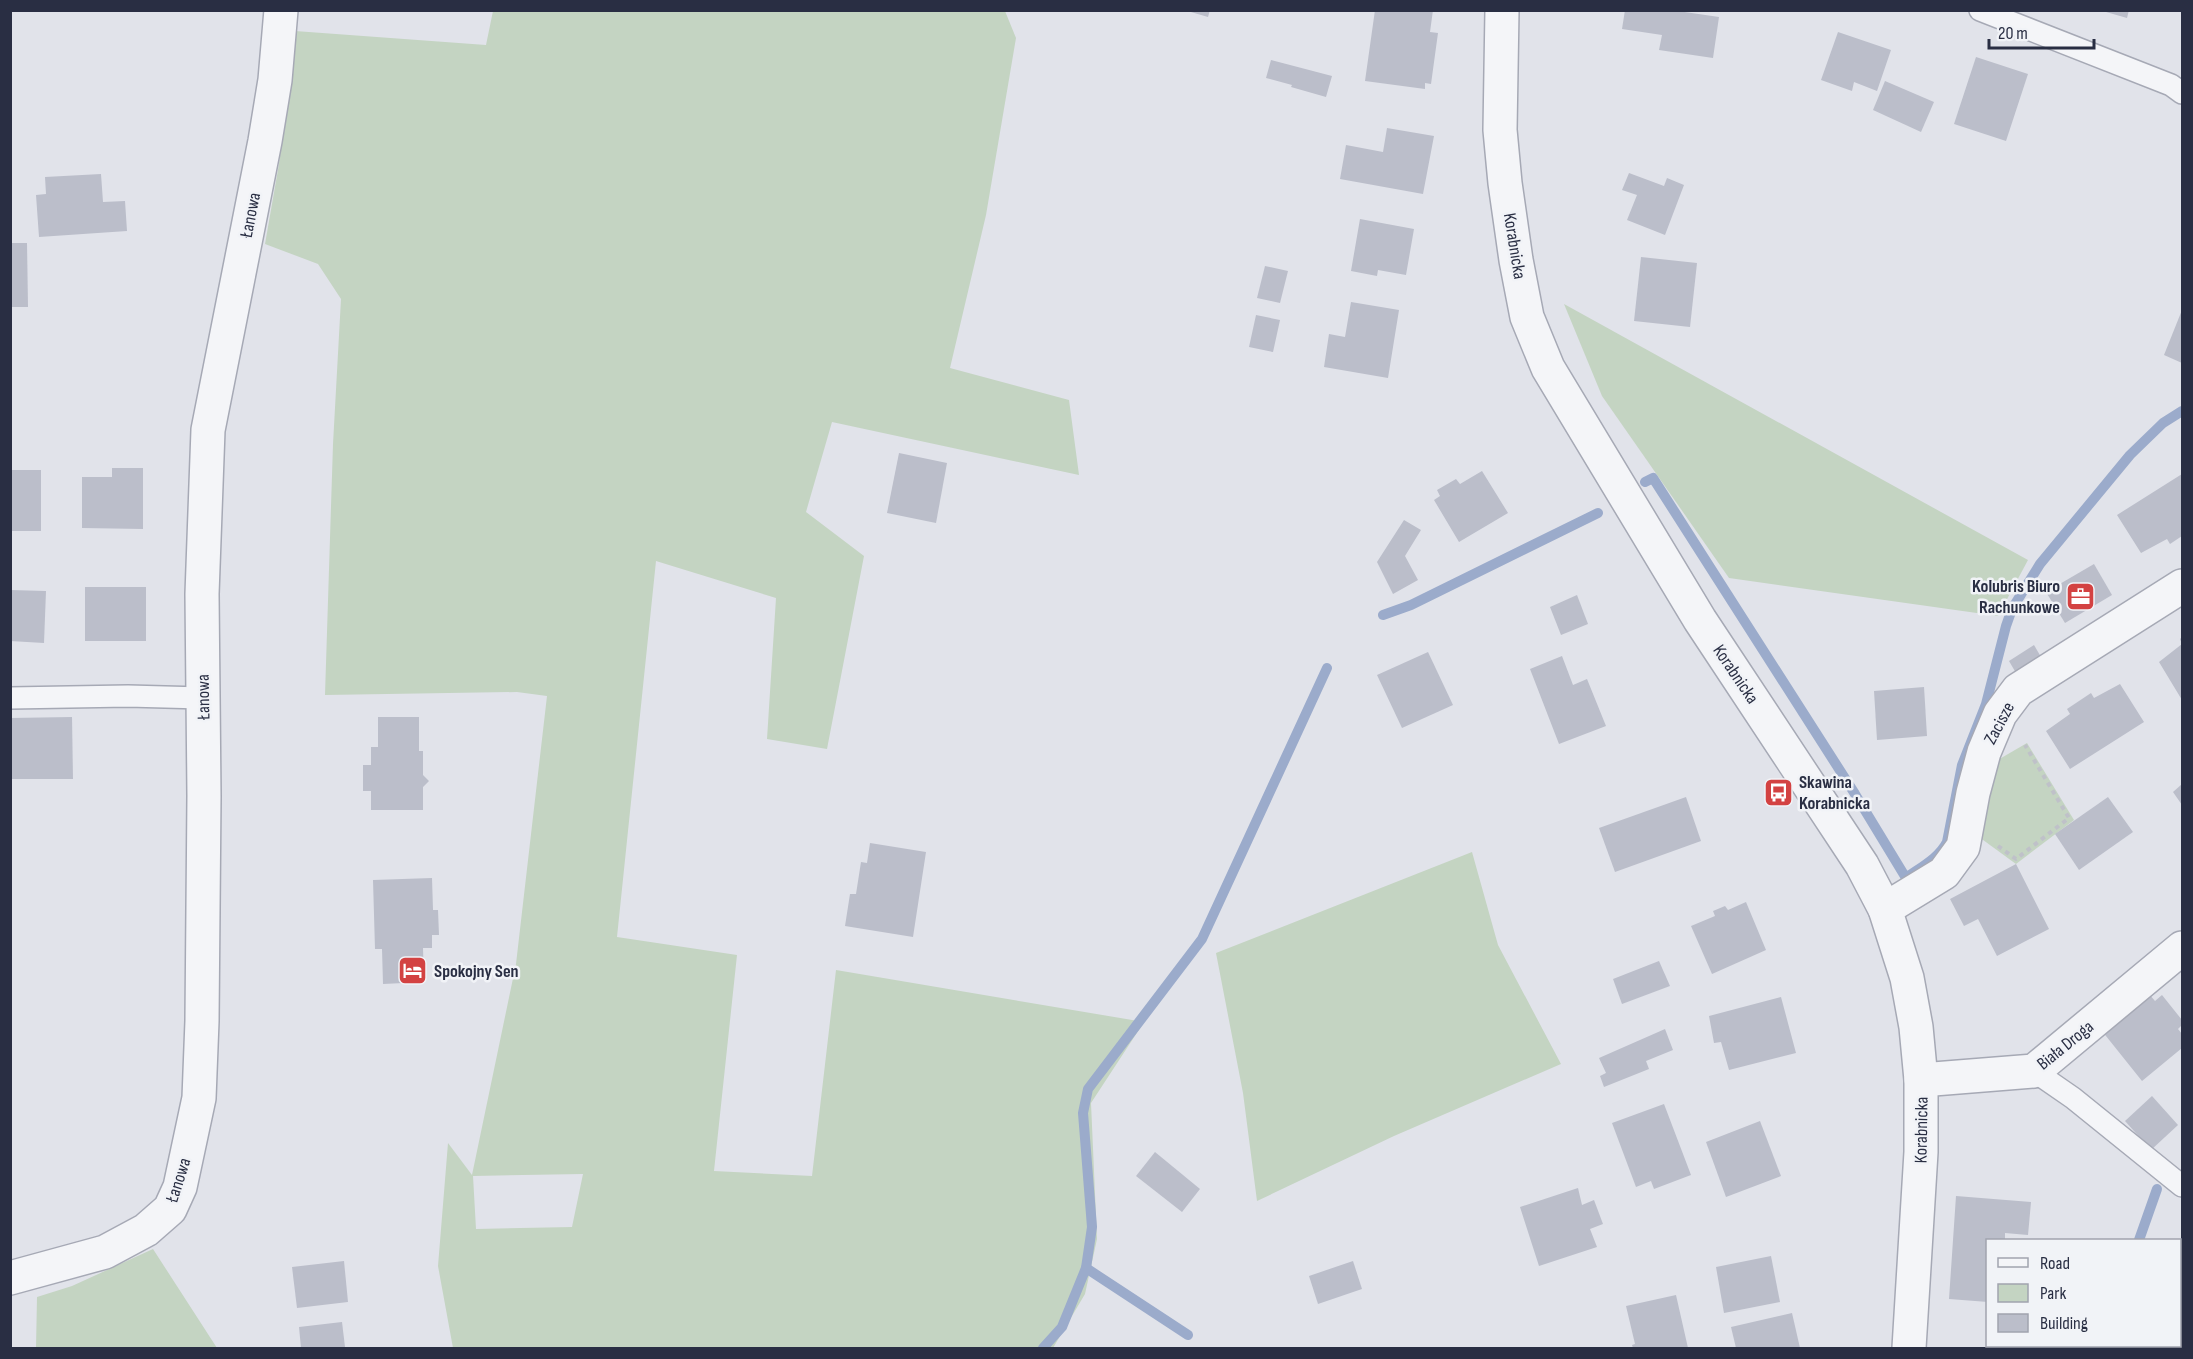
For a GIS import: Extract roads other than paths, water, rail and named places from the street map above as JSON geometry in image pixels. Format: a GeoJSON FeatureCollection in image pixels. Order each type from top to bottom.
{"type":"FeatureCollection","features":[{"type":"Feature","properties":{"kind":"street","name":"Łanowa"},"geometry":{"type":"LineString","coordinates":[[10,1278],[105,1252],[146,1230],[170,1209],[180,1187],[198,1098],[202,1032],[204,828],[201,594],[208,430],[265,141],[275,80],[281,10]]}},
{"type":"Feature","properties":{"kind":"street","name":"Korabnicka"},"geometry":{"type":"LineString","coordinates":[[1502,10],[1500,130],[1505,183],[1515,260],[1527,316],[1548,368],[1700,620],[1851,848],[1885,909],[1907,978],[1922,1080],[1921,1152],[1909,1348]]}},
{"type":"Feature","properties":{"kind":"street","name":"Zacisze"},"geometry":{"type":"LineString","coordinates":[[1885,909],[1944,873],[1963,847],[1972,793],[1984,752],[2003,709],[2018,690],[2182,586]]}},
{"type":"Feature","properties":{"kind":"street","name":"Biała Droga"},"geometry":{"type":"LineString","coordinates":[[1922,1080],[2034,1071],[2182,948]]}},
{"type":"Feature","properties":{"kind":"lane"},"geometry":{"type":"LineString","coordinates":[[1980,10],[2171,85],[2182,93]]}},
{"type":"Feature","properties":{"kind":"lane"},"geometry":{"type":"LineString","coordinates":[[10,699],[128,696],[202,698]]}},
{"type":"Feature","properties":{"kind":"lane"},"geometry":{"type":"LineString","coordinates":[[2034,1071],[2073,1098],[2182,1186]]}},
{"type":"Feature","properties":{"kind":"waterway"},"geometry":{"type":"LineString","coordinates":[[1645,482],[1653,478],[1855,794],[1906,878],[1934,858],[1947,842],[1962,765],[1986,704],[2012,609],[2040,564],[2130,455],[2163,423],[2182,411]]}},
{"type":"Feature","properties":{"kind":"waterway"},"geometry":{"type":"LineString","coordinates":[[1383,615],[1411,605],[1598,513]]}},
{"type":"Feature","properties":{"kind":"waterway"},"geometry":{"type":"LineString","coordinates":[[1043,1348],[1062,1327],[1086,1268],[1092,1227],[1083,1113],[1088,1089],[1202,939],[1327,668]]}},
{"type":"Feature","properties":{"kind":"waterway"},"geometry":{"type":"LineString","coordinates":[[2139,1239],[2157,1189]]}},
{"type":"Feature","properties":{"kind":"waterway"},"geometry":{"type":"LineString","coordinates":[[1086,1268],[1188,1335]]}},
{"type":"Feature","properties":{"kind":"place","name":"Kolubris Biuro Rachunkowe"},"geometry":{"type":"Point","coordinates":[2081,596]}},
{"type":"Feature","properties":{"kind":"place","name":"Skawina Korabnicka"},"geometry":{"type":"Point","coordinates":[1778,792]}},
{"type":"Feature","properties":{"kind":"place","name":"Spokojny Sen"},"geometry":{"type":"Point","coordinates":[413,971]}}]}
